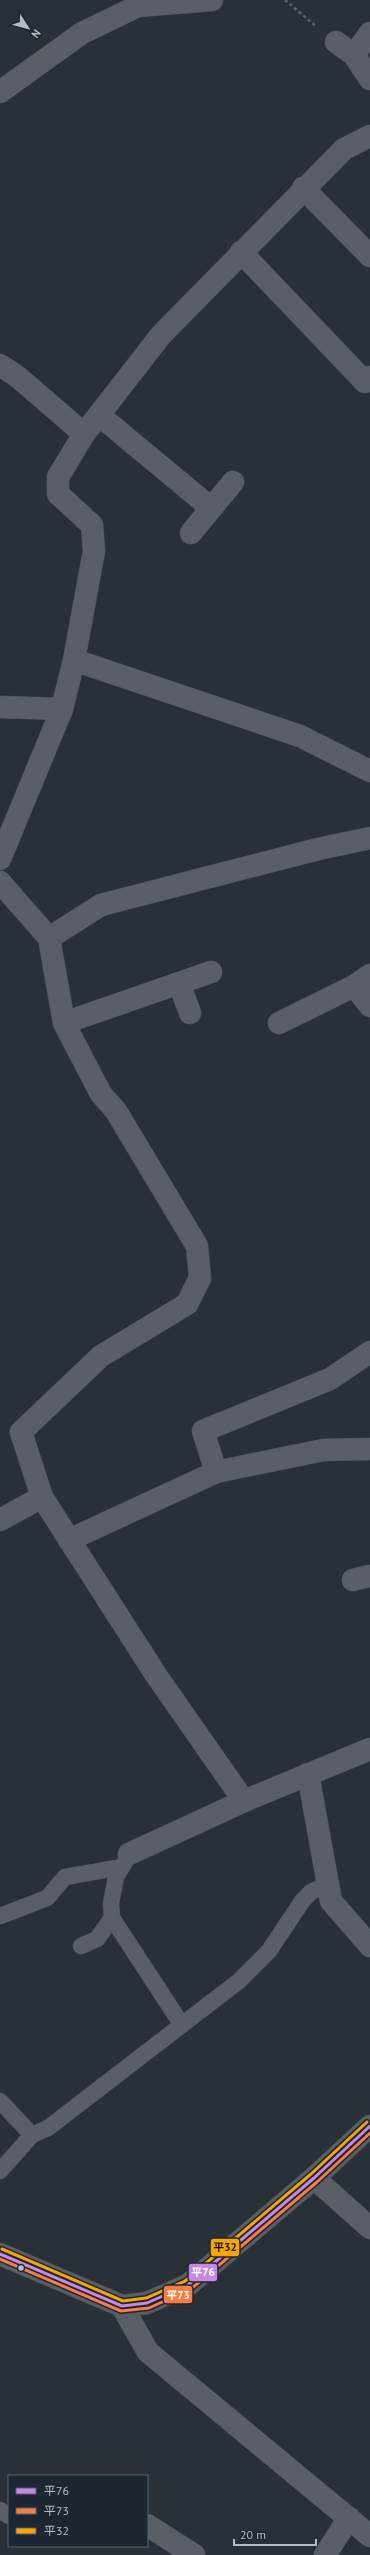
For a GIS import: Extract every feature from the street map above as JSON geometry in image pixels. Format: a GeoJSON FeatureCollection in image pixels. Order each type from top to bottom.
{"type":"FeatureCollection","features":[{"type":"Feature","properties":{"kind":"street"},"geometry":{"type":"LineString","coordinates":[[0,92],[82,33],[138,6],[212,0]]}},
{"type":"Feature","properties":{"kind":"street"},"geometry":{"type":"LineString","coordinates":[[354,55],[370,34]]}},
{"type":"Feature","properties":{"kind":"street"},"geometry":{"type":"LineString","coordinates":[[336,42],[354,55],[370,79]]}},
{"type":"Feature","properties":{"kind":"street"},"geometry":{"type":"LineString","coordinates":[[0,859],[62,709],[74,660],[94,551],[92,525],[58,494],[58,477],[84,434],[161,335],[303,188],[344,149],[370,136]]}},
{"type":"Feature","properties":{"kind":"street"},"geometry":{"type":"LineString","coordinates":[[303,188],[370,256]]}},
{"type":"Feature","properties":{"kind":"street"},"geometry":{"type":"LineString","coordinates":[[240,252],[365,382],[370,377]]}},
{"type":"Feature","properties":{"kind":"street"},"geometry":{"type":"LineString","coordinates":[[0,365],[18,377],[84,434]]}},
{"type":"Feature","properties":{"kind":"street"},"geometry":{"type":"LineString","coordinates":[[99,415],[211,508]]}},
{"type":"Feature","properties":{"kind":"street"},"geometry":{"type":"LineString","coordinates":[[191,533],[232,482]]}},
{"type":"Feature","properties":{"kind":"street"},"geometry":{"type":"LineString","coordinates":[[74,660],[300,736],[370,771]]}},
{"type":"Feature","properties":{"kind":"street"},"geometry":{"type":"LineString","coordinates":[[0,707],[62,709]]}},
{"type":"Feature","properties":{"kind":"street"},"geometry":{"type":"LineString","coordinates":[[50,938],[101,905],[318,849],[370,838]]}},
{"type":"Feature","properties":{"kind":"street"},"geometry":{"type":"LineString","coordinates":[[0,882],[50,938],[64,1023],[101,1094],[116,1111],[197,1246],[200,1278],[187,1304],[101,1356],[21,1432],[42,1497],[156,1675],[244,1801]]}},
{"type":"Feature","properties":{"kind":"street"},"geometry":{"type":"LineString","coordinates":[[64,1023],[211,972]]}},
{"type":"Feature","properties":{"kind":"street"},"geometry":{"type":"LineString","coordinates":[[279,1023],[362,981],[370,1006]]}},
{"type":"Feature","properties":{"kind":"street"},"geometry":{"type":"LineString","coordinates":[[179,983],[190,1013]]}},
{"type":"Feature","properties":{"kind":"street"},"geometry":{"type":"LineString","coordinates":[[216,1472],[203,1431],[330,1379],[370,1352]]}},
{"type":"Feature","properties":{"kind":"street"},"geometry":{"type":"LineString","coordinates":[[69,1540],[216,1472],[323,1450],[370,1449]]}},
{"type":"Feature","properties":{"kind":"street"},"geometry":{"type":"LineString","coordinates":[[0,1520],[42,1497]]}},
{"type":"Feature","properties":{"kind":"street"},"geometry":{"type":"LineString","coordinates":[[126,1860],[244,1801],[370,1749]]}},
{"type":"Feature","properties":{"kind":"street"},"geometry":{"type":"LineString","coordinates":[[308,1774],[331,1901],[370,1946]]}},
{"type":"Feature","properties":{"kind":"street"},"geometry":{"type":"LineString","coordinates":[[0,2254],[122,2306],[147,2303],[188,2285],[314,2178],[370,2126]]}},
{"type":"Feature","properties":{"kind":"street"},"geometry":{"type":"LineString","coordinates":[[314,2178],[370,2228]]}},
{"type":"Feature","properties":{"kind":"street"},"geometry":{"type":"LineString","coordinates":[[122,2306],[148,2352],[370,2536]]}},
{"type":"Feature","properties":{"kind":"street"},"geometry":{"type":"LineString","coordinates":[[325,2555],[349,2518]]}},
{"type":"Feature","properties":{"kind":"street"},"geometry":{"type":"LineString","coordinates":[[148,2526],[194,2555]]}},
{"type":"Feature","properties":{"kind":"lane"},"geometry":{"type":"LineString","coordinates":[[126,1860],[116,1877],[111,1903],[112,1918],[182,2025]]}},
{"type":"Feature","properties":{"kind":"lane"},"geometry":{"type":"LineString","coordinates":[[0,1916],[47,1898],[65,1877],[126,1860]]}},
{"type":"Feature","properties":{"kind":"lane"},"geometry":{"type":"LineString","coordinates":[[0,2171],[32,2135],[48,2128],[239,1981],[269,1951],[303,1900],[311,1892],[328,1884]]}},
{"type":"Feature","properties":{"kind":"lane"},"geometry":{"type":"LineString","coordinates":[[81,1946],[97,1939],[112,1918]]}},
{"type":"Feature","properties":{"kind":"lane"},"geometry":{"type":"LineString","coordinates":[[0,2101],[32,2135]]}},
{"type":"Feature","properties":{"kind":"path"},"geometry":{"type":"LineString","coordinates":[[285,0],[294,9]]}},
{"type":"Feature","properties":{"kind":"transit line","name":"平32"},"geometry":{"type":"LineString","coordinates":[[2,2249],[123,2301],[146,2298],[185,2281],[311,2174],[367,2122]]}},
{"type":"Feature","properties":{"kind":"transit line","name":"平76"},"geometry":{"type":"LineString","coordinates":[[0,2254],[122,2306],[147,2303],[188,2285],[314,2178],[370,2126]]}},
{"type":"Feature","properties":{"kind":"transit line","name":"平73"},"geometry":{"type":"LineString","coordinates":[[0,2259],[121,2311],[149,2308],[191,2289],[317,2182],[370,2133]]}}]}
